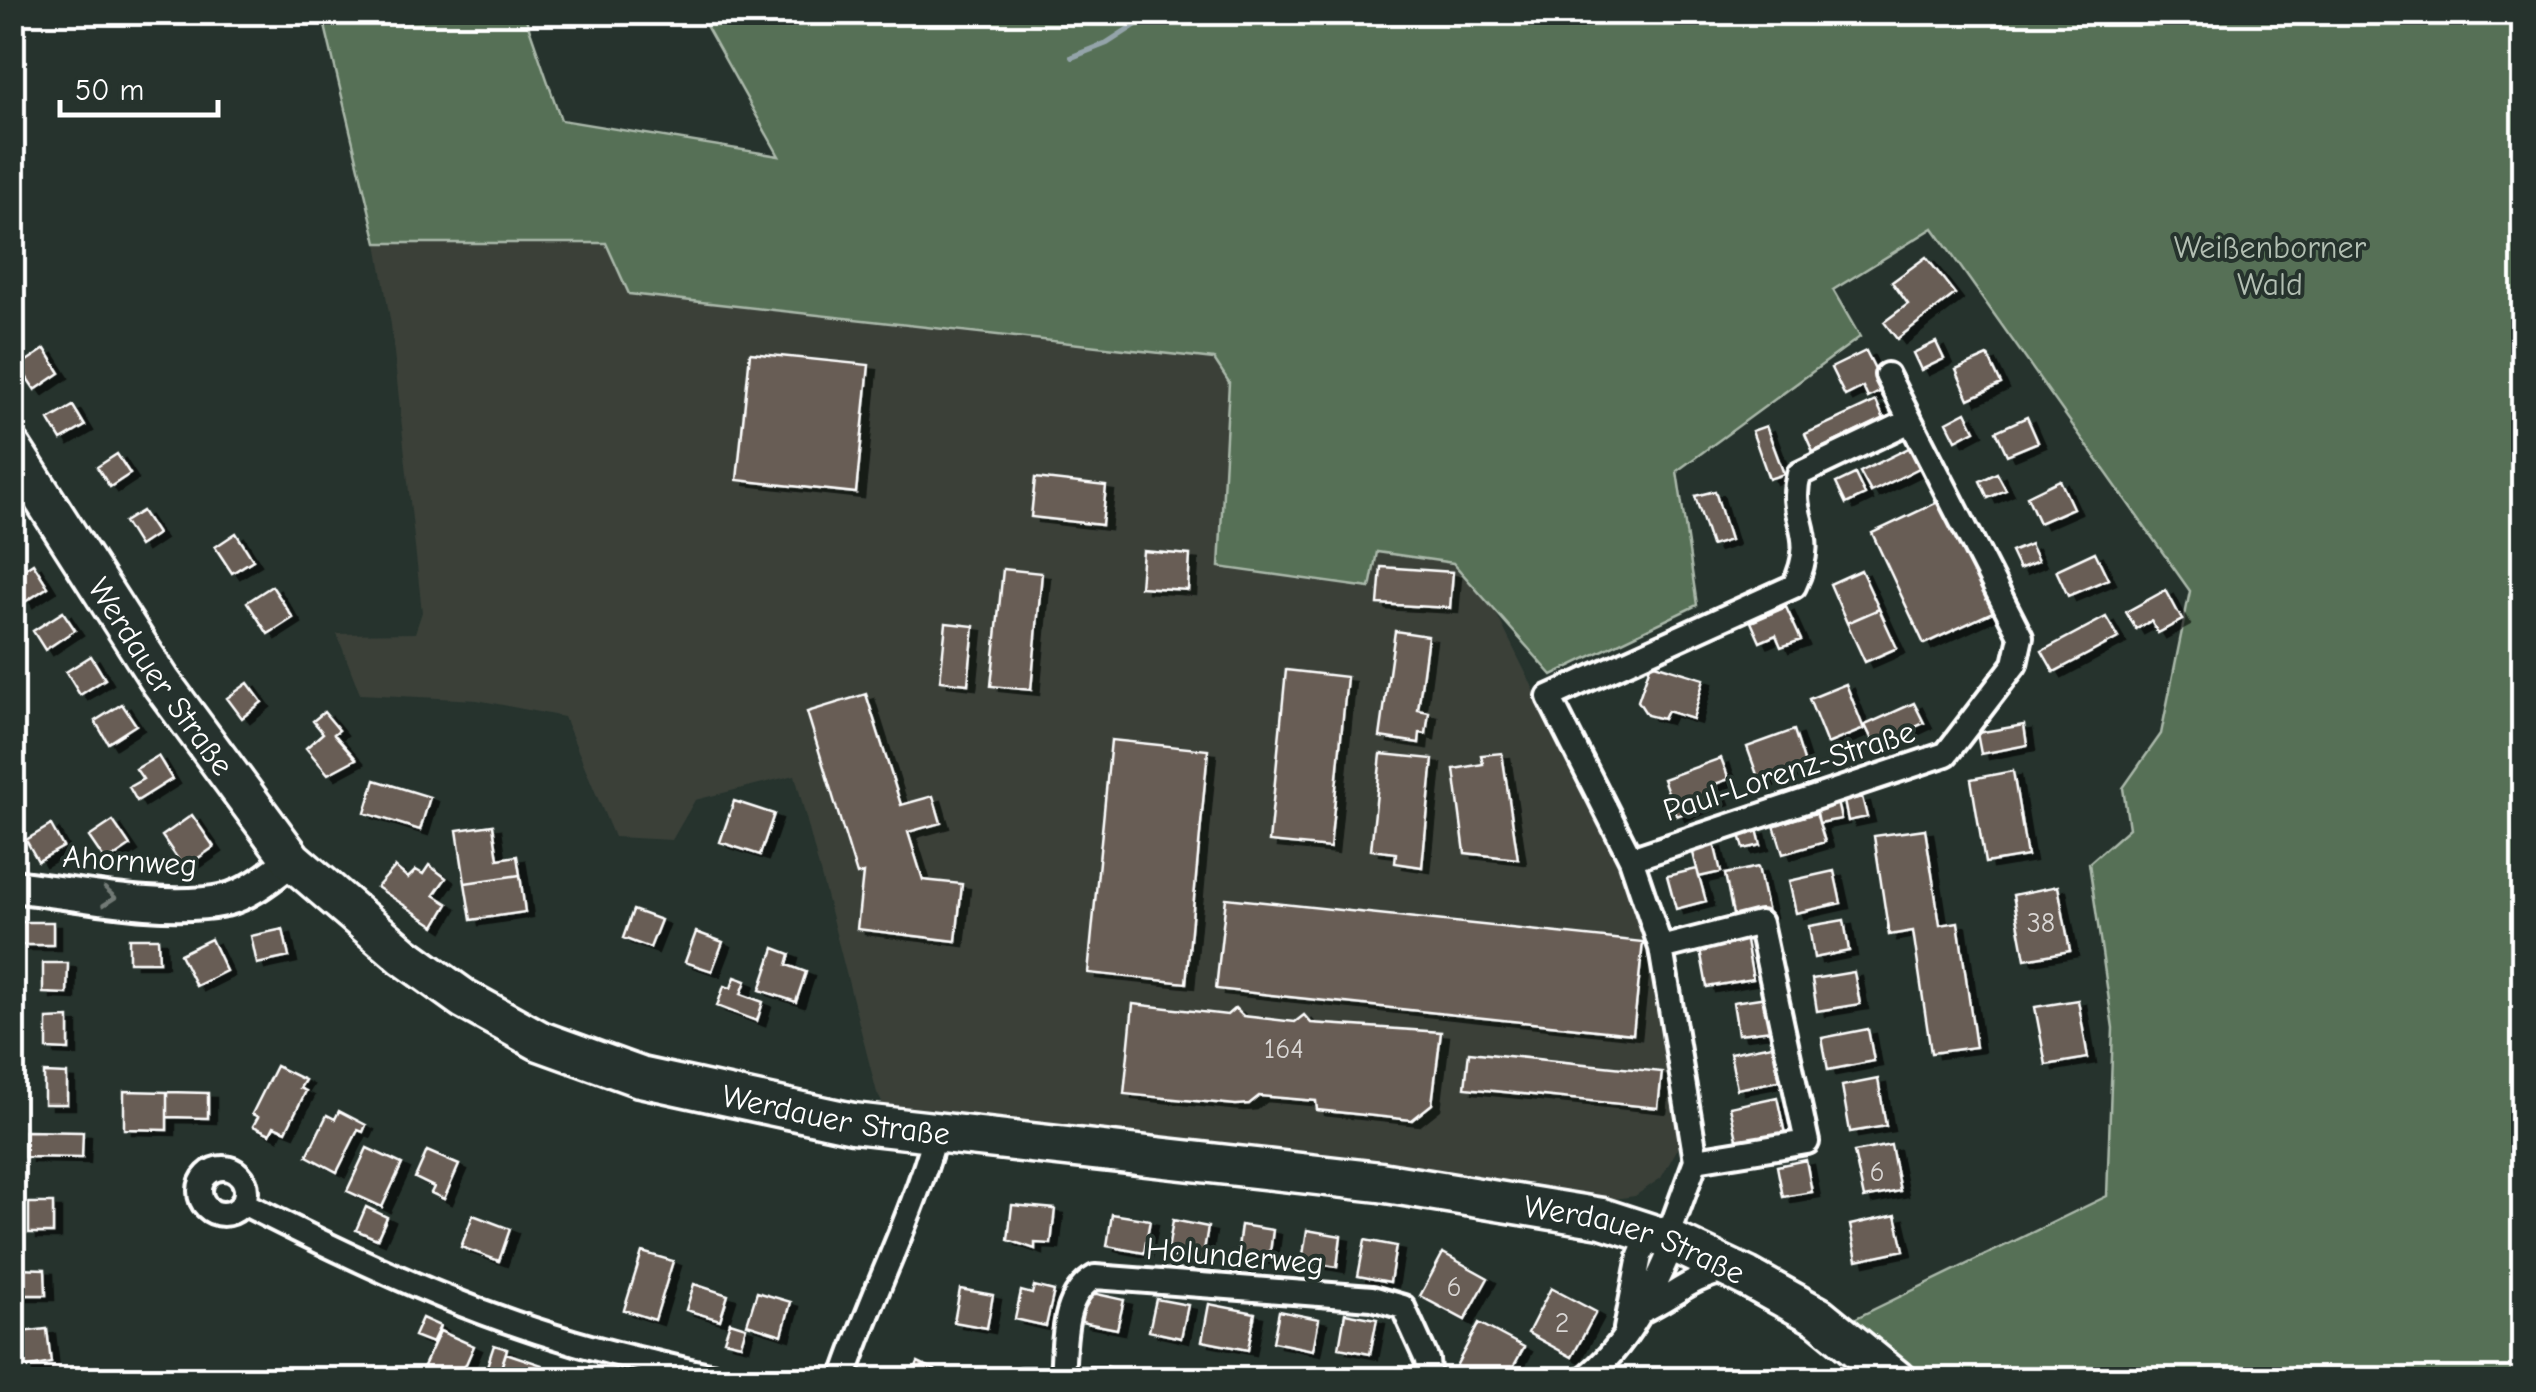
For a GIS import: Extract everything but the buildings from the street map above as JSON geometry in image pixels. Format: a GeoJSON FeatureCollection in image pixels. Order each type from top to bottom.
{"type":"FeatureCollection","features":[{"type":"Feature","properties":{"kind":"main road","name":"Werdauer Straße"},"geometry":{"type":"LineString","coordinates":[[12,449],[161,682],[292,860],[404,956],[464,999],[568,1053],[640,1078],[789,1111],[936,1133],[1380,1182],[1537,1204],[1664,1238],[1734,1270],[1819,1317],[1896,1380]]}},
{"type":"Feature","properties":{"kind":"street","name":"Paul-Lorenz-Straße"},"geometry":{"type":"LineString","coordinates":[[1630,859],[1946,754],[2015,664],[2021,637],[1887,375]]}},
{"type":"Feature","properties":{"kind":"street","name":"Paul-Lorenz-Straße"},"geometry":{"type":"LineString","coordinates":[[1664,1238],[1696,1160],[1661,948],[1630,859],[1549,697],[1794,586],[1807,560],[1807,543],[1794,492],[1798,474],[1910,421]]}},
{"type":"Feature","properties":{"kind":"street","name":"Ahornweg"},"geometry":{"type":"LineString","coordinates":[[12,886],[195,903],[227,900],[253,888],[292,860]]}},
{"type":"Feature","properties":{"kind":"street"},"geometry":{"type":"LineString","coordinates":[[1661,948],[1760,923],[1808,1142],[1696,1160]]}},
{"type":"Feature","properties":{"kind":"street"},"geometry":{"type":"LineString","coordinates":[[844,1380],[924,1178],[936,1133]]}},
{"type":"Feature","properties":{"kind":"street"},"geometry":{"type":"LineString","coordinates":[[243,1203],[367,1267],[481,1313],[605,1352],[742,1380]]}},
{"type":"Feature","properties":{"kind":"street"},"geometry":{"type":"LineString","coordinates":[[1583,1380],[1612,1354],[1642,1311],[1664,1238]]}},
{"type":"Feature","properties":{"kind":"street"},"geometry":{"type":"LineString","coordinates":[[1626,1333],[1640,1256],[1664,1238]]}},
{"type":"Feature","properties":{"kind":"street"},"geometry":{"type":"LineString","coordinates":[[1642,1311],[1667,1300],[1699,1275],[1734,1270]]}},
{"type":"Feature","properties":{"kind":"street","name":"Holunderweg"},"geometry":{"type":"LineString","coordinates":[[1062,1377],[1066,1317],[1081,1285],[1095,1277],[1372,1298],[1403,1308],[1427,1360],[1429,1380]]}},
{"type":"Feature","properties":{"kind":"street"},"geometry":{"type":"LineString","coordinates":[[1023,1380],[1104,1380]]}},
{"type":"Feature","properties":{"kind":"shaded area"},"geometry":{"type":"Polygon","coordinates":[[[377,243],[606,243],[629,294],[1214,359],[1229,382],[1219,567],[1370,588],[1377,552],[1453,563],[1496,613],[1631,885],[1651,954],[1683,1139],[1661,1178],[1635,1196],[1607,1200],[1532,1183],[888,1114],[877,1093],[795,775],[695,800],[672,840],[614,837],[564,717],[477,700],[360,694],[337,634],[415,633],[422,612],[391,325],[377,243]]]}},
{"type":"Feature","properties":{"kind":"green space","name":"Weißenborner Wald"},"geometry":{"type":"Polygon","coordinates":[[[322,13],[524,13],[561,120],[779,156],[699,13],[2523,13],[2523,1379],[1921,1379],[1854,1319],[2107,1196],[2113,1028],[2089,863],[2129,828],[2123,788],[2161,734],[2190,591],[1933,228],[1833,290],[1860,337],[1677,471],[1697,605],[1552,675],[1453,563],[1377,552],[1370,588],[1219,567],[1229,382],[1214,359],[629,294],[606,243],[377,243],[322,13]]]}},
{"type":"Feature","properties":{"kind":"waterway"},"geometry":{"type":"LineString","coordinates":[[1072,57],[1107,43],[1155,12]]}},
{"type":"Feature","properties":{"kind":"waterway"},"geometry":{"type":"LineString","coordinates":[[1446,12],[1480,12]]}}]}
